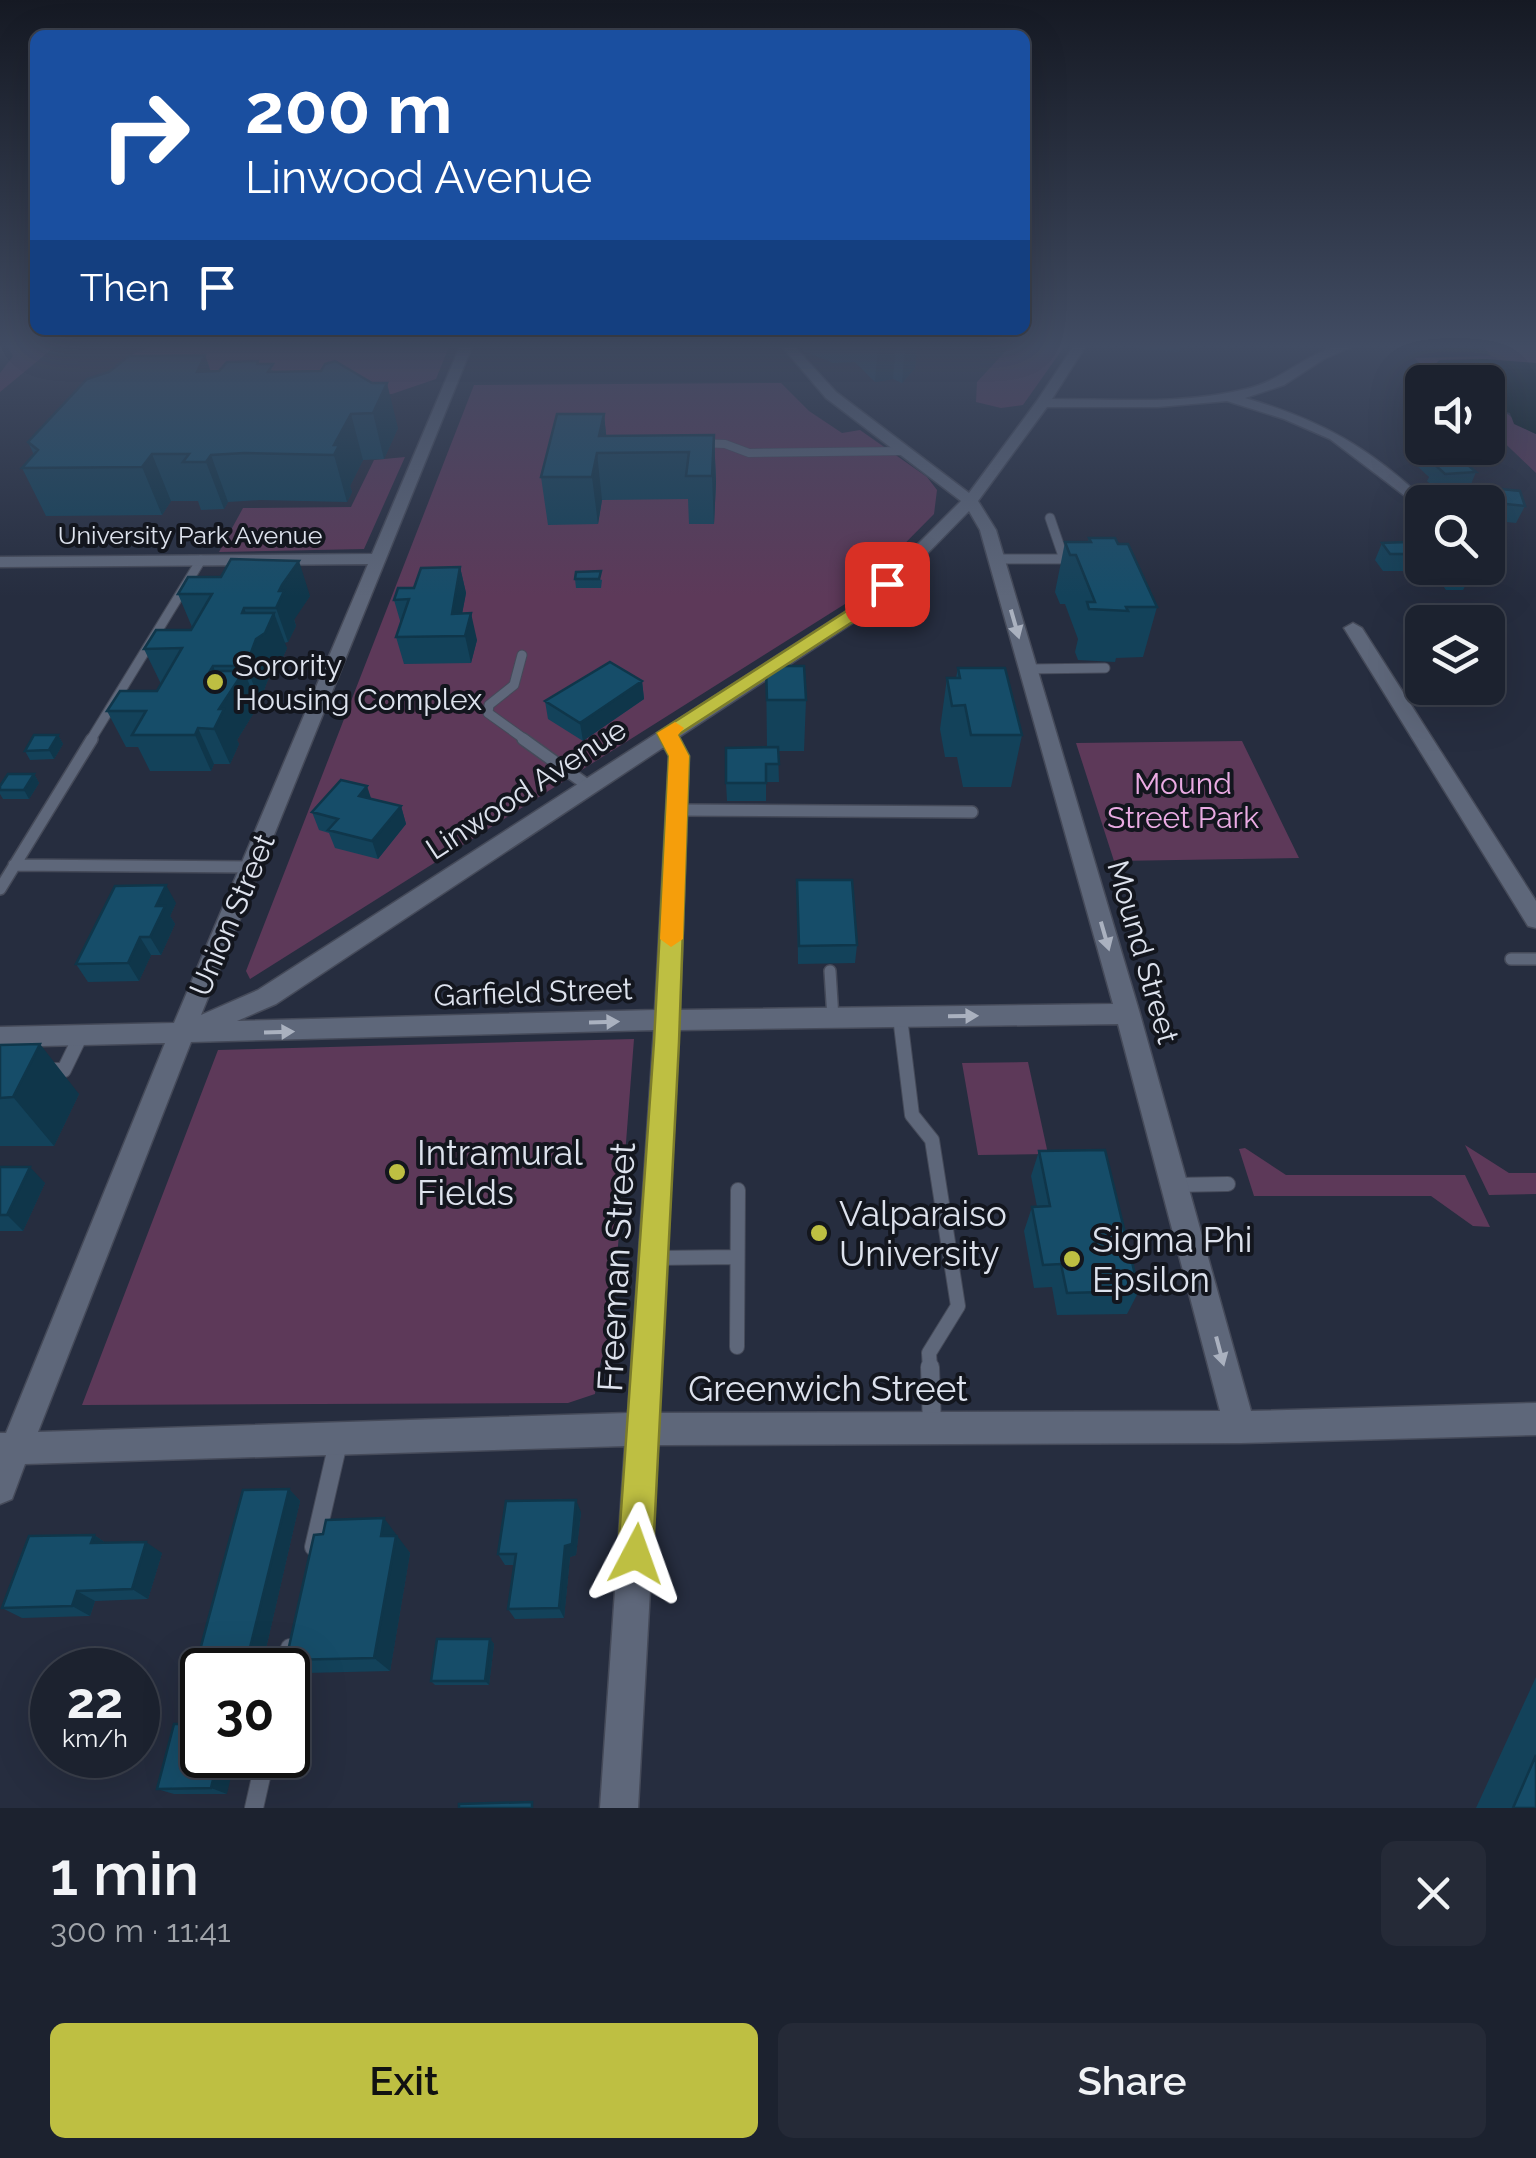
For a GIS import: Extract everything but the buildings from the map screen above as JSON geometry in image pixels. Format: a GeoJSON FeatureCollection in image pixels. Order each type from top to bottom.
{"type":"FeatureCollection","features":[{"type":"Feature","properties":{"kind":"street","name":"Union Street"},"geometry":{"type":"LineString","coordinates":[[0,1487],[8,1450],[434,428]]}},
{"type":"Feature","properties":{"kind":"street"},"geometry":{"type":"LineString","coordinates":[[875,428],[970,501]]}},
{"type":"Feature","properties":{"kind":"street","name":"Linwood Avenue"},"geometry":{"type":"LineString","coordinates":[[181,1036],[267,997],[865,607],[970,501],[1024,428]]}},
{"type":"Feature","properties":{"kind":"street"},"geometry":{"type":"LineString","coordinates":[[1322,428],[1379,462],[1405,487]]}},
{"type":"Feature","properties":{"kind":"street","name":"Mound Street"},"geometry":{"type":"LineString","coordinates":[[970,501],[988,530],[1128,1014],[1240,1426]]}},
{"type":"Feature","properties":{"kind":"street","name":"University Park Avenue"},"geometry":{"type":"LineString","coordinates":[[0,562],[381,559]]}},
{"type":"Feature","properties":{"kind":"street"},"geometry":{"type":"LineString","coordinates":[[1353,628],[1536,920]]}},
{"type":"Feature","properties":{"kind":"street","name":"Freeman Street"},"geometry":{"type":"LineString","coordinates":[[618,1808],[668,1020],[679,756],[667,733]]}},
{"type":"Feature","properties":{"kind":"street","name":"Garfield Street"},"geometry":{"type":"LineString","coordinates":[[0,1037],[181,1036],[668,1020],[1128,1014]]}},
{"type":"Feature","properties":{"kind":"street","name":"Greenwich Street"},"geometry":{"type":"LineString","coordinates":[[8,1450],[644,1429],[1240,1426],[1536,1419]]}},
{"type":"Feature","properties":{"kind":"lane"},"geometry":{"type":"LineString","coordinates":[[696,453],[695,443],[725,444],[750,453],[905,451]]}},
{"type":"Feature","properties":{"kind":"lane"},"geometry":{"type":"LineString","coordinates":[[996,560],[1064,559],[1050,517]]}},
{"type":"Feature","properties":{"kind":"lane"},"geometry":{"type":"LineString","coordinates":[[0,889],[201,560]]}},
{"type":"Feature","properties":{"kind":"lane"},"geometry":{"type":"LineString","coordinates":[[522,654],[514,685],[489,704],[488,713],[588,785]]}},
{"type":"Feature","properties":{"kind":"lane"},"geometry":{"type":"LineString","coordinates":[[1028,669],[1106,668]]}},
{"type":"Feature","properties":{"kind":"lane"},"geometry":{"type":"LineString","coordinates":[[676,810],[972,812]]}},
{"type":"Feature","properties":{"kind":"lane"},"geometry":{"type":"LineString","coordinates":[[14,865],[252,867]]}},
{"type":"Feature","properties":{"kind":"lane"},"geometry":{"type":"LineString","coordinates":[[1510,959],[1536,959]]}},
{"type":"Feature","properties":{"kind":"lane"},"geometry":{"type":"LineString","coordinates":[[830,971],[833,1018]]}},
{"type":"Feature","properties":{"kind":"lane"},"geometry":{"type":"LineString","coordinates":[[900,1017],[912,1115],[932,1140],[958,1306],[929,1353],[932,1428]]}},
{"type":"Feature","properties":{"kind":"lane"},"geometry":{"type":"LineString","coordinates":[[32,1070],[64,1070],[80,1036]]}},
{"type":"Feature","properties":{"kind":"lane"},"geometry":{"type":"LineString","coordinates":[[1174,1185],[1228,1184]]}},
{"type":"Feature","properties":{"kind":"lane"},"geometry":{"type":"LineString","coordinates":[[736,1348],[738,1190]]}},
{"type":"Feature","properties":{"kind":"lane"},"geometry":{"type":"LineString","coordinates":[[654,1258],[737,1257]]}},
{"type":"Feature","properties":{"kind":"lane"},"geometry":{"type":"LineString","coordinates":[[312,1557],[338,1439]]}},
{"type":"Feature","properties":{"kind":"lane"},"geometry":{"type":"LineString","coordinates":[[291,1648],[294,1632]]}},
{"type":"Feature","properties":{"kind":"lane"},"geometry":{"type":"LineString","coordinates":[[254,1808],[261,1778]]}},
{"type":"Feature","properties":{"kind":"green space"},"geometry":{"type":"Polygon","coordinates":[[[457,428],[835,428],[842,433],[860,430],[927,477],[937,490],[934,514],[845,604],[250,979],[246,971],[457,428]]]}},
{"type":"Feature","properties":{"kind":"green space"},"geometry":{"type":"Polygon","coordinates":[[[1505,428],[1526,428],[1536,434],[1536,473],[1505,443],[1505,428]]]}},
{"type":"Feature","properties":{"kind":"green space"},"geometry":{"type":"Polygon","coordinates":[[[405,457],[364,549],[219,552],[243,508],[351,507],[374,460],[405,457]]]}},
{"type":"Feature","properties":{"kind":"green space","name":"Mound Street Park"},"geometry":{"type":"Polygon","coordinates":[[[1242,741],[1299,858],[1114,861],[1076,743],[1242,741]]]}},
{"type":"Feature","properties":{"kind":"green space","name":"Intramural Fields"},"geometry":{"type":"Polygon","coordinates":[[[634,1039],[613,1311],[595,1394],[568,1403],[82,1405],[218,1050],[634,1039]]]}},
{"type":"Feature","properties":{"kind":"green space"},"geometry":{"type":"Polygon","coordinates":[[[1028,1062],[1048,1154],[978,1155],[962,1063],[1028,1062]]]}},
{"type":"Feature","properties":{"kind":"green space"},"geometry":{"type":"Polygon","coordinates":[[[1465,1145],[1509,1173],[1536,1173],[1536,1194],[1489,1195],[1465,1145]]]}},
{"type":"Feature","properties":{"kind":"green space"},"geometry":{"type":"Polygon","coordinates":[[[1245,1148],[1286,1175],[1465,1175],[1490,1227],[1473,1226],[1431,1196],[1254,1196],[1239,1149],[1245,1148]]]}},
{"type":"Feature","properties":{"kind":"slow traffic"},"geometry":{"type":"LineString","coordinates":[[671,939],[679,756],[667,733],[675,728]]}},
{"type":"Feature","properties":{"kind":"place","name":"Sorority Housing Complex"},"geometry":{"type":"Point","coordinates":[215,682]}},
{"type":"Feature","properties":{"kind":"place","name":"Intramural Fields"},"geometry":{"type":"Point","coordinates":[397,1172]}},
{"type":"Feature","properties":{"kind":"place","name":"Valparaiso University"},"geometry":{"type":"Point","coordinates":[819,1233]}},
{"type":"Feature","properties":{"kind":"place","name":"Sigma Phi Epsilon"},"geometry":{"type":"Point","coordinates":[1072,1259]}},
{"type":"Feature","properties":{"kind":"route"},"geometry":{"type":"LineString","coordinates":[[636,1554],[667,1042],[679,756],[667,733],[865,607],[887,584]]}}]}
